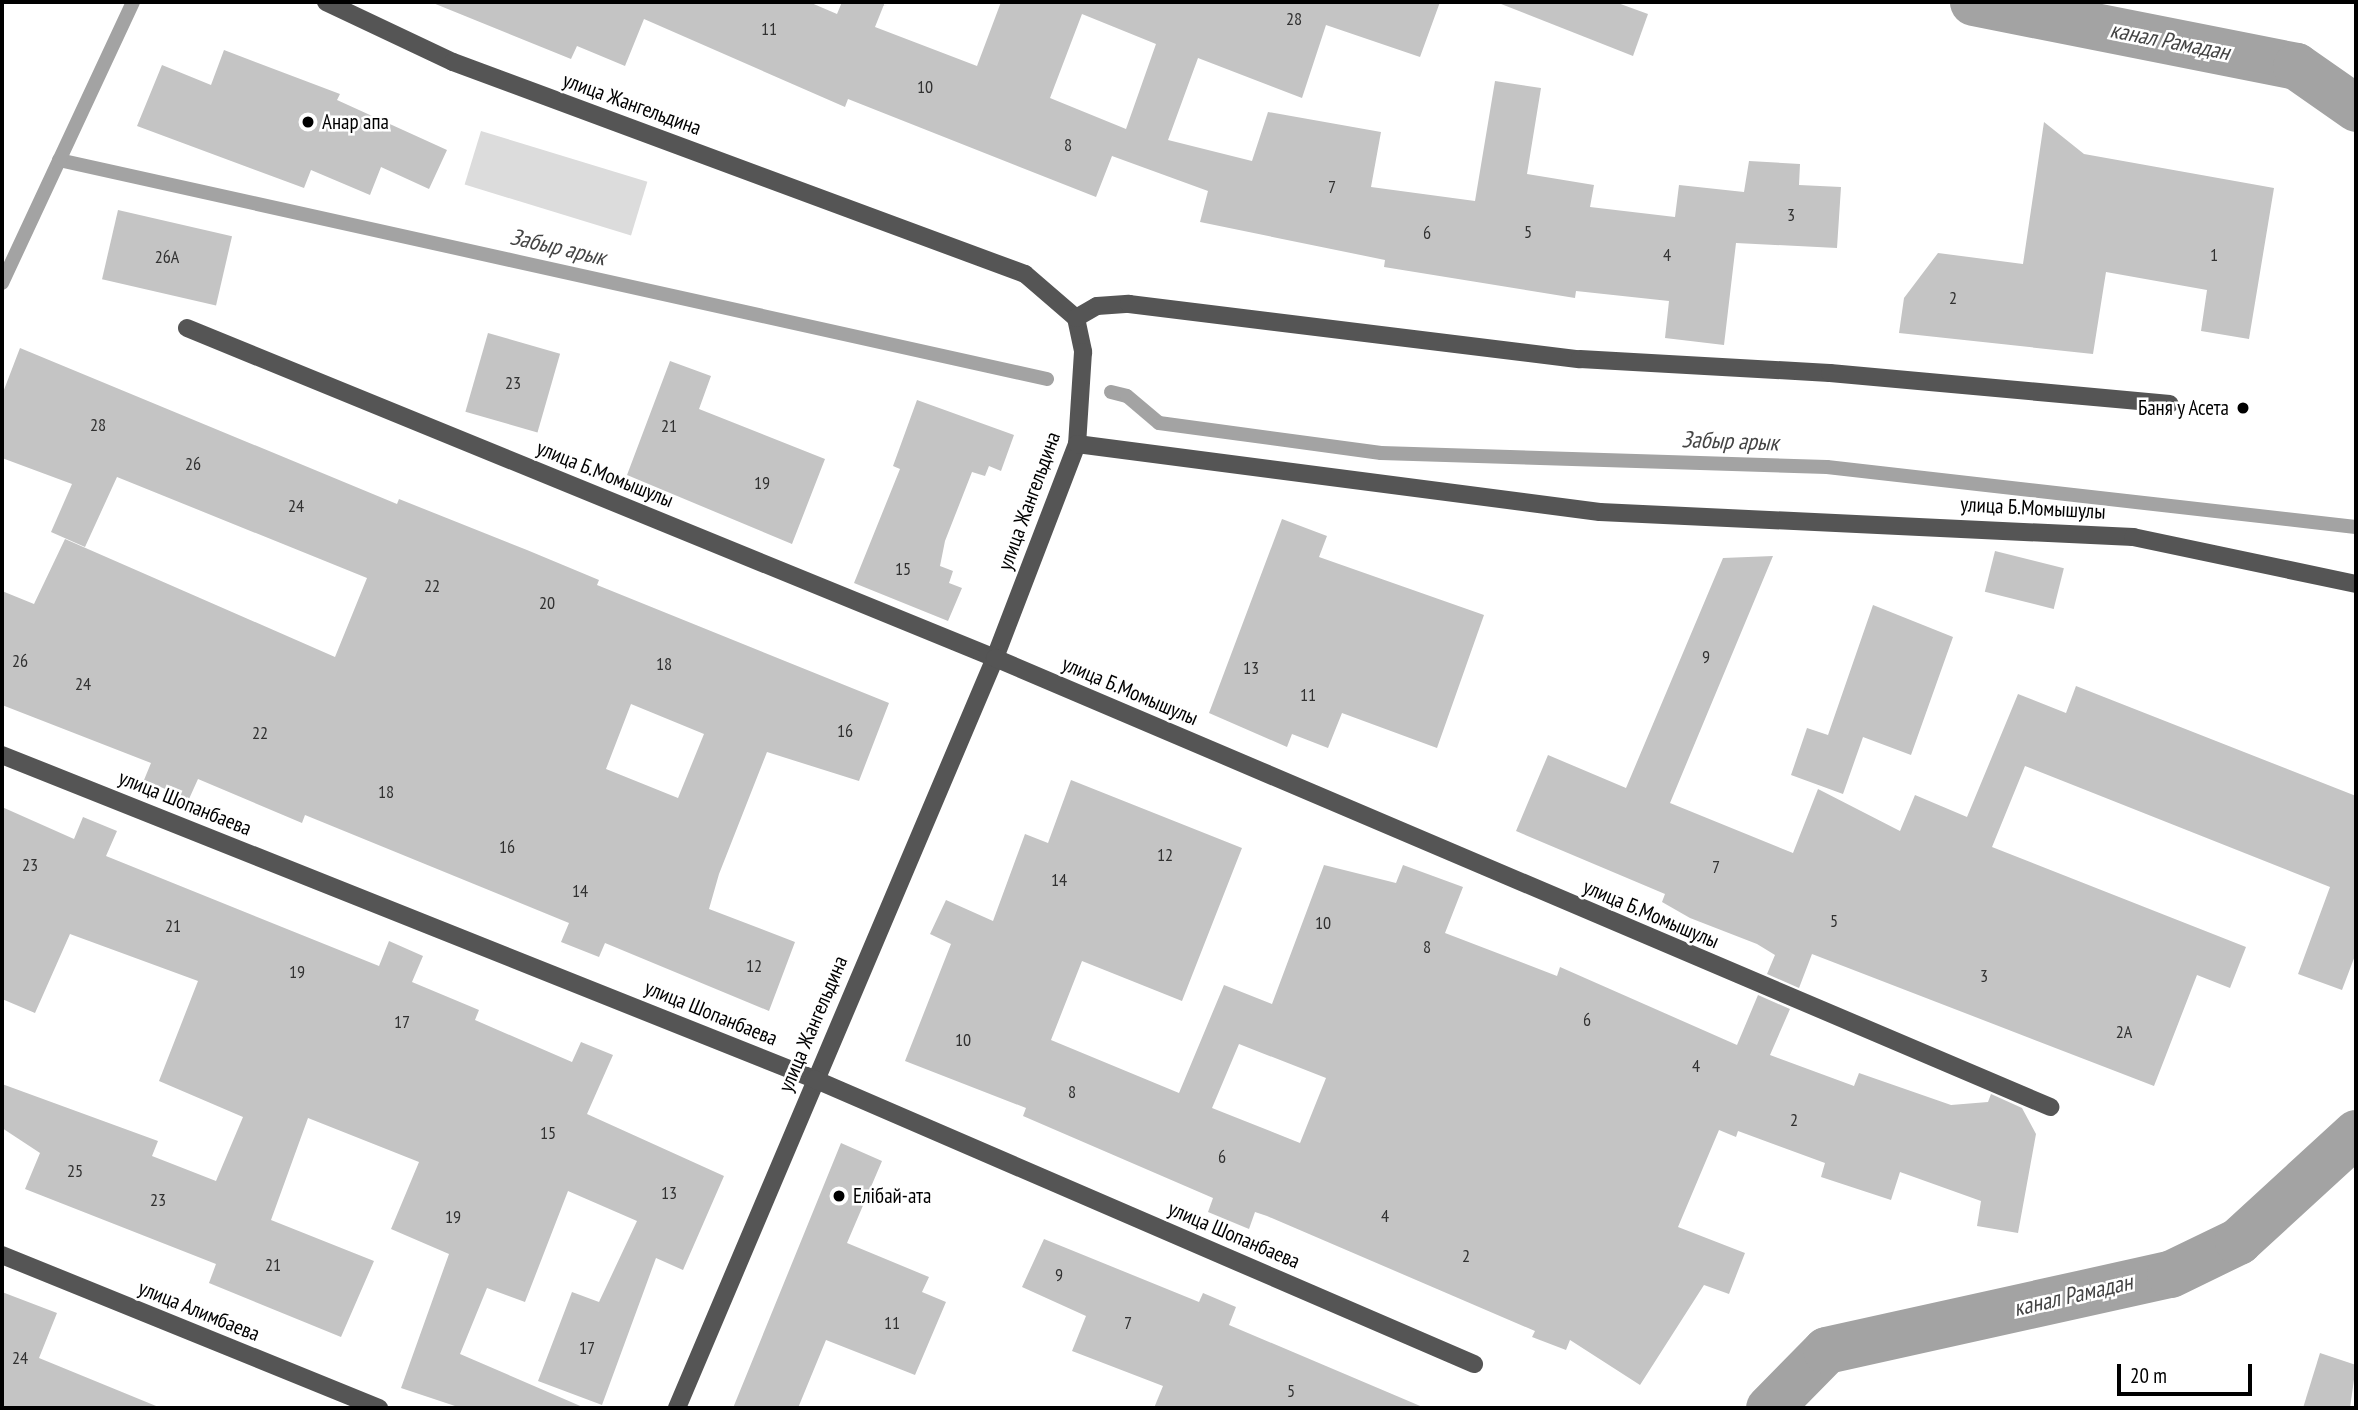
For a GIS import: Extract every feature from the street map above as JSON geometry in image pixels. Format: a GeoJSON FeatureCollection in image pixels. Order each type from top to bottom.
{"type":"FeatureCollection","features":[{"type":"Feature","properties":{"kind":"street","name":"улица Жангельдина"},"geometry":{"type":"LineString","coordinates":[[326,2],[453,62],[1025,274],[1076,318],[1083,352],[1077,444],[995,658],[814,1079],[677,1408]]}},
{"type":"Feature","properties":{"kind":"street"},"geometry":{"type":"LineString","coordinates":[[1076,318],[1097,306],[1129,304],[1580,359],[1830,373],[2169,404]]}},
{"type":"Feature","properties":{"kind":"street","name":"улица Б.Момышулы"},"geometry":{"type":"LineString","coordinates":[[187,328],[995,658],[2050,1107]]}},
{"type":"Feature","properties":{"kind":"street","name":"улица Б.Момышулы"},"geometry":{"type":"LineString","coordinates":[[1077,444],[1600,512],[2133,537],[2356,584]]}},
{"type":"Feature","properties":{"kind":"street","name":"улица Шопанбаева"},"geometry":{"type":"LineString","coordinates":[[2,755],[814,1079],[1474,1364]]}},
{"type":"Feature","properties":{"kind":"street","name":"улица Алимбаева"},"geometry":{"type":"LineString","coordinates":[[2,1255],[379,1408]]}},
{"type":"Feature","properties":{"kind":"shaded area"},"geometry":{"type":"Polygon","coordinates":[[[481,131],[647,182],[631,235],[465,185],[481,131]]]}},
{"type":"Feature","properties":{"kind":"building"},"geometry":{"type":"Polygon","coordinates":[[[809,2],[837,14],[842,2],[885,2],[875,27],[977,66],[1001,2],[1440,2],[1420,57],[1326,25],[1302,98],[1198,58],[1168,140],[1252,161],[1268,112],[1381,132],[1371,187],[1475,201],[1495,81],[1541,88],[1527,174],[1594,185],[1590,207],[1675,217],[1679,185],[1744,192],[1749,161],[1800,164],[1799,185],[1841,187],[1837,248],[1736,243],[1724,345],[1665,338],[1669,301],[1576,291],[1575,298],[1384,267],[1385,260],[1200,222],[1208,191],[1112,156],[1096,197],[848,99],[845,107],[644,19],[625,66],[577,46],[571,59],[433,3],[809,2]],[[1082,14],[1050,98],[1126,129],[1156,44],[1082,14]]]}},
{"type":"Feature","properties":{"kind":"building"},"geometry":{"type":"Polygon","coordinates":[[[1496,2],[1615,2],[1648,14],[1633,56],[1496,2]]]}},
{"type":"Feature","properties":{"kind":"building"},"geometry":{"type":"Polygon","coordinates":[[[224,50],[340,94],[337,100],[447,150],[429,189],[381,167],[370,195],[311,170],[304,188],[137,126],[162,65],[211,85],[224,50]]]}},
{"type":"Feature","properties":{"kind":"building"},"geometry":{"type":"Polygon","coordinates":[[[2044,122],[2084,154],[2274,188],[2249,339],[2201,331],[2207,290],[2106,272],[2093,354],[1899,333],[1904,298],[1938,253],[2023,264],[2044,122]]]}},
{"type":"Feature","properties":{"kind":"building"},"geometry":{"type":"Polygon","coordinates":[[[118,210],[232,236],[216,305],[102,279],[118,210]]]}},
{"type":"Feature","properties":{"kind":"building"},"geometry":{"type":"Polygon","coordinates":[[[488,333],[560,354],[537,432],[465,412],[488,333]]]}},
{"type":"Feature","properties":{"kind":"building"},"geometry":{"type":"Polygon","coordinates":[[[20,348],[397,504],[399,499],[527,550],[599,580],[597,585],[889,703],[859,781],[767,752],[719,874],[709,909],[795,942],[769,1011],[605,943],[599,957],[561,942],[569,923],[305,815],[302,823],[198,779],[189,799],[144,780],[151,763],[2,705],[2,591],[34,604],[65,539],[335,657],[367,578],[117,477],[85,547],[51,532],[72,484],[2,458],[2,395],[20,348]],[[631,704],[606,769],[678,798],[704,734],[631,704]]]}},
{"type":"Feature","properties":{"kind":"building"},"geometry":{"type":"Polygon","coordinates":[[[670,361],[711,376],[699,409],[825,459],[792,544],[627,475],[670,361]]]}},
{"type":"Feature","properties":{"kind":"building"},"geometry":{"type":"Polygon","coordinates":[[[917,400],[1014,435],[1001,471],[989,466],[985,476],[972,472],[945,541],[940,566],[953,571],[949,583],[962,588],[948,621],[854,583],[900,469],[893,466],[917,400]]]}},
{"type":"Feature","properties":{"kind":"building"},"geometry":{"type":"Polygon","coordinates":[[[1282,519],[1327,536],[1319,557],[1484,615],[1437,748],[1342,713],[1328,748],[1292,734],[1287,747],[1209,713],[1282,519]]]}},
{"type":"Feature","properties":{"kind":"building"},"geometry":{"type":"Polygon","coordinates":[[[1995,551],[2064,568],[2054,609],[1985,592],[1995,551]]]}},
{"type":"Feature","properties":{"kind":"building"},"geometry":{"type":"Polygon","coordinates":[[[1773,556],[1670,803],[1793,853],[1818,789],[1900,831],[1915,795],[1967,817],[2018,694],[2066,713],[2076,686],[2356,796],[2356,953],[2342,990],[2298,974],[2330,887],[2025,766],[1992,847],[2246,947],[2230,988],[2197,975],[2154,1086],[1812,954],[1799,988],[1767,974],[1775,955],[1757,944],[1690,918],[1662,902],[1665,894],[1516,831],[1548,755],[1626,788],[1723,558],[1773,556]]]}},
{"type":"Feature","properties":{"kind":"building"},"geometry":{"type":"Polygon","coordinates":[[[1873,605],[1953,637],[1911,755],[1863,737],[1843,794],[1791,775],[1807,728],[1828,735],[1873,605]]]}},
{"type":"Feature","properties":{"kind":"building"},"geometry":{"type":"Polygon","coordinates":[[[1071,780],[1242,848],[1182,1001],[1082,961],[1051,1040],[1179,1093],[1224,985],[1272,1004],[1324,865],[1396,883],[1403,865],[1463,887],[1445,933],[1557,976],[1560,967],[1737,1045],[1758,995],[1790,1009],[1770,1055],[1854,1086],[1859,1073],[1951,1105],[1988,1102],[1991,1094],[2022,1108],[2036,1134],[2018,1233],[1977,1226],[1981,1201],[1900,1172],[1891,1200],[1821,1177],[1825,1163],[1738,1131],[1736,1137],[1719,1130],[1678,1227],[1745,1253],[1729,1294],[1704,1285],[1640,1385],[1570,1340],[1566,1350],[1532,1337],[1535,1331],[1267,1216],[1255,1212],[1249,1229],[1208,1212],[1213,1198],[1023,1116],[1026,1108],[905,1061],[951,944],[930,934],[946,900],[993,921],[1025,834],[1048,843],[1071,780]],[[1239,1044],[1212,1108],[1300,1143],[1326,1078],[1239,1044]]]}},
{"type":"Feature","properties":{"kind":"building"},"geometry":{"type":"Polygon","coordinates":[[[2,807],[74,839],[83,817],[117,831],[106,856],[379,966],[389,941],[423,956],[412,982],[479,1010],[475,1020],[572,1062],[581,1042],[613,1055],[587,1114],[724,1176],[683,1270],[656,1258],[602,1405],[538,1381],[572,1292],[599,1302],[637,1221],[568,1191],[525,1302],[487,1288],[460,1354],[585,1408],[461,1408],[401,1388],[449,1254],[391,1229],[419,1162],[308,1118],[271,1220],[374,1261],[341,1337],[209,1283],[216,1264],[25,1189],[40,1153],[2,1128],[2,1084],[158,1141],[152,1156],[216,1181],[243,1117],[159,1081],[198,981],[70,934],[35,1013],[2,999],[2,807]]]}},
{"type":"Feature","properties":{"kind":"building"},"geometry":{"type":"Polygon","coordinates":[[[841,1143],[882,1161],[847,1243],[929,1277],[922,1292],[946,1302],[915,1375],[826,1340],[798,1408],[733,1408],[841,1143]]]}},
{"type":"Feature","properties":{"kind":"building"},"geometry":{"type":"Polygon","coordinates":[[[1044,1239],[1199,1302],[1203,1293],[1236,1307],[1229,1325],[1425,1408],[1154,1408],[1163,1386],[1072,1351],[1086,1316],[1022,1287],[1044,1239]]]}},
{"type":"Feature","properties":{"kind":"building"},"geometry":{"type":"Polygon","coordinates":[[[2,1292],[57,1313],[39,1358],[161,1408],[2,1408],[2,1292]]]}},
{"type":"Feature","properties":{"kind":"building"},"geometry":{"type":"Polygon","coordinates":[[[2320,1353],[2356,1365],[2350,1408],[2303,1408],[2320,1353]]]}},
{"type":"Feature","properties":{"kind":"waterway"},"geometry":{"type":"LineString","coordinates":[[2,283],[133,2]]}},
{"type":"Feature","properties":{"kind":"waterway","name":"канал Рамадан"},"geometry":{"type":"LineString","coordinates":[[1973,2],[2296,66],[2356,108]]}},
{"type":"Feature","properties":{"kind":"waterway","name":"Забыр арык"},"geometry":{"type":"LineString","coordinates":[[59,160],[1047,379]]}},
{"type":"Feature","properties":{"kind":"waterway","name":"Забыр арык"},"geometry":{"type":"LineString","coordinates":[[1111,392],[1127,396],[1159,423],[1381,453],[1827,467],[2356,527]]}},
{"type":"Feature","properties":{"kind":"waterway","name":"канал Рамадан"},"geometry":{"type":"LineString","coordinates":[[1769,1408],[1826,1350],[2170,1274],[2238,1241],[2356,1133]]}},
{"type":"Feature","properties":{"kind":"place","name":"Анар апа"},"geometry":{"type":"Point","coordinates":[308,122]}},
{"type":"Feature","properties":{"kind":"place","name":"Баня у Асета"},"geometry":{"type":"Point","coordinates":[2243,408]}},
{"type":"Feature","properties":{"kind":"place","name":"Елібай-ата"},"geometry":{"type":"Point","coordinates":[839,1196]}}]}
